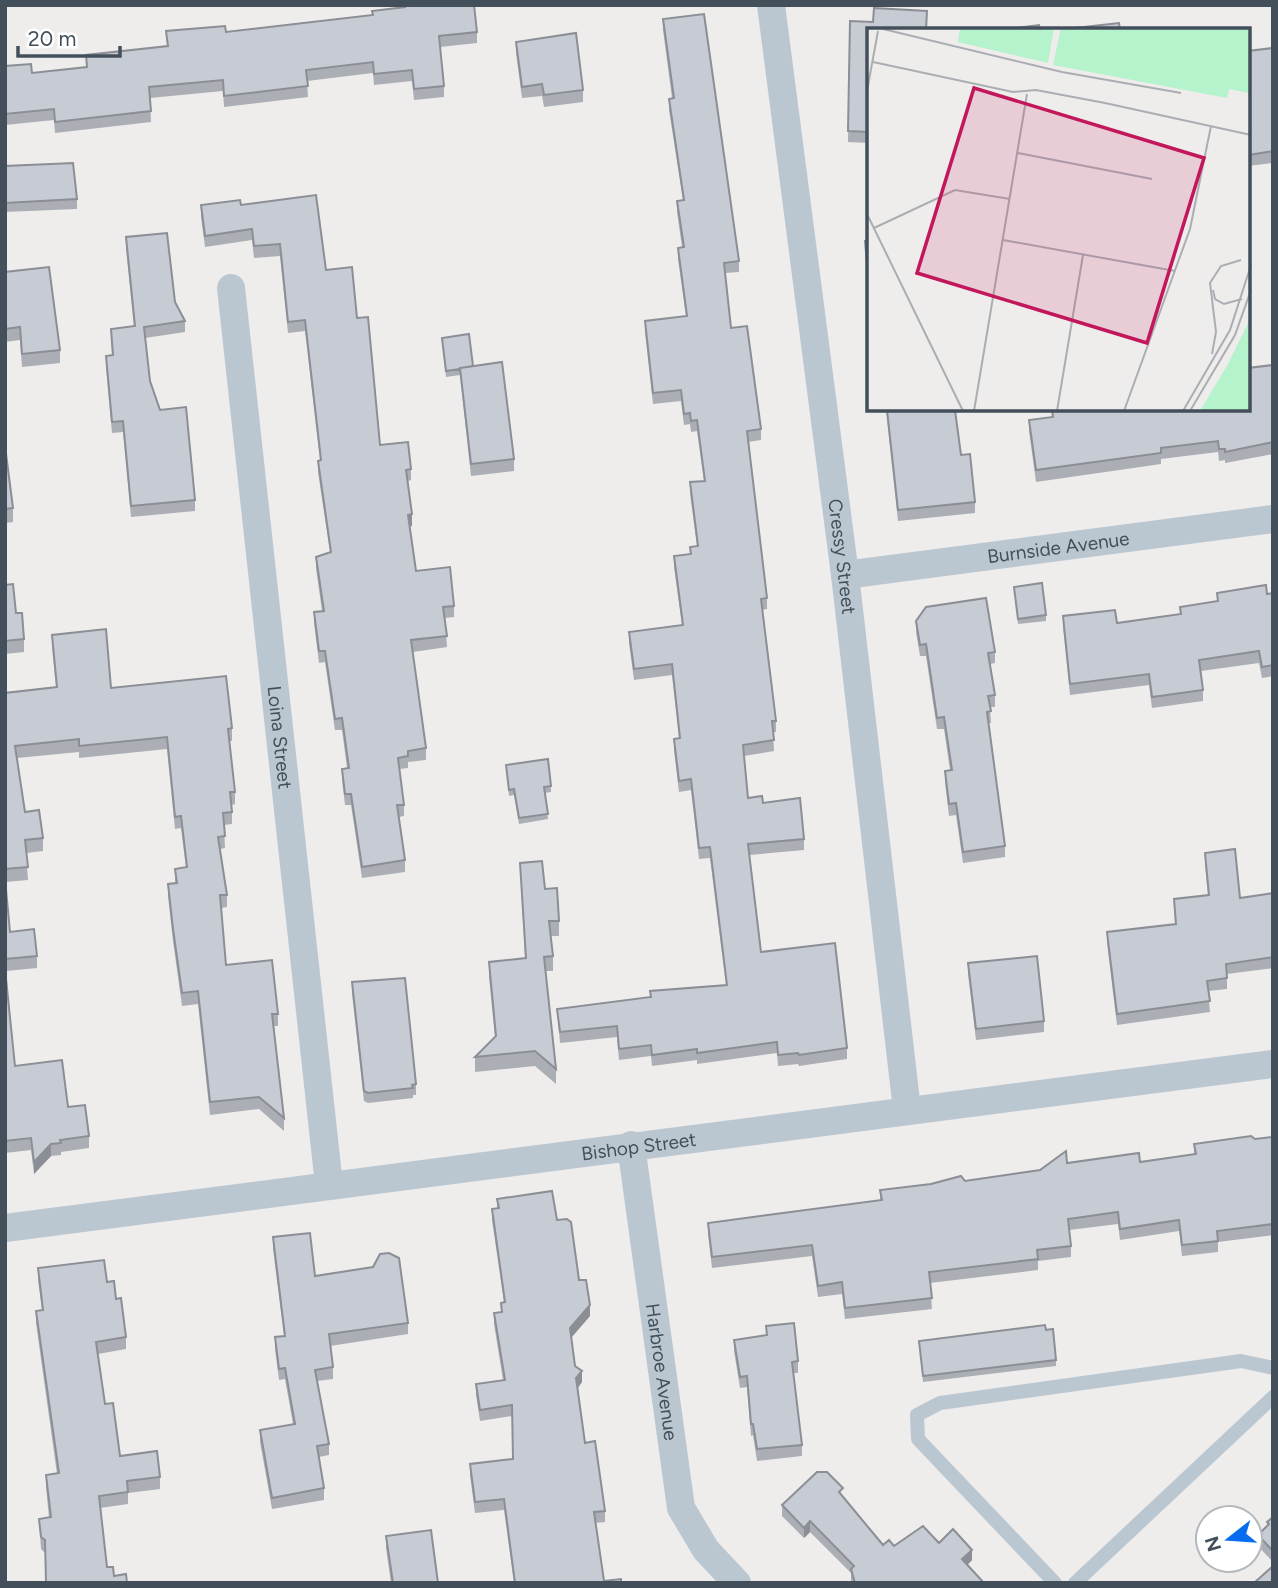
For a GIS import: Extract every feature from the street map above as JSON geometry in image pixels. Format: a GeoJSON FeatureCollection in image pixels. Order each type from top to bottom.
{"type":"FeatureCollection","features":[{"type":"Feature","properties":{"kind":"street","name":"Cressy Street"},"geometry":{"type":"LineString","coordinates":[[771,5],[845,575],[907,1110]]}},
{"type":"Feature","properties":{"kind":"street","name":"Loina Street"},"geometry":{"type":"LineString","coordinates":[[231,288],[329,1185]]}},
{"type":"Feature","properties":{"kind":"street","name":"Burnside Avenue"},"geometry":{"type":"LineString","coordinates":[[845,575],[1273,519]]}},
{"type":"Feature","properties":{"kind":"street","name":"Bishop Street"},"geometry":{"type":"LineString","coordinates":[[5,1228],[1273,1064]]}},
{"type":"Feature","properties":{"kind":"street","name":"Harbroe Avenue"},"geometry":{"type":"LineString","coordinates":[[631,1145],[681,1508],[706,1550],[737,1583]]}},
{"type":"Feature","properties":{"kind":"lane"},"geometry":{"type":"LineString","coordinates":[[1055,1583],[918,1439],[917,1415],[940,1403],[1241,1361],[1273,1368]]}},
{"type":"Feature","properties":{"kind":"lane"},"geometry":{"type":"LineString","coordinates":[[1074,1583],[1273,1396]]}},
{"type":"Feature","properties":{"kind":"building"},"geometry":{"type":"Polygon","coordinates":[[[405,5],[474,5],[477,32],[439,36],[444,86],[414,89],[412,70],[374,74],[373,62],[306,70],[308,86],[224,96],[223,80],[149,87],[151,111],[55,122],[54,109],[5,114],[5,66],[31,64],[32,73],[87,67],[86,55],[168,46],[166,31],[225,26],[226,32],[373,15],[372,11],[405,5]]]}},
{"type":"Feature","properties":{"kind":"building"},"geometry":{"type":"Polygon","coordinates":[[[874,8],[927,11],[926,28],[867,28],[867,132],[848,131],[850,21],[873,22],[874,8]]]}},
{"type":"Feature","properties":{"kind":"building"},"geometry":{"type":"Polygon","coordinates":[[[704,14],[739,261],[724,263],[731,328],[747,326],[761,429],[747,431],[767,598],[761,599],[776,721],[772,721],[774,740],[743,745],[748,798],[762,796],[763,803],[800,798],[804,839],[748,844],[761,952],[835,943],[847,1048],[799,1055],[778,1055],[777,1042],[697,1053],[697,1049],[652,1055],[651,1045],[619,1049],[617,1026],[560,1032],[557,1009],[651,997],[650,991],[727,985],[710,847],[699,848],[691,779],[679,781],[674,739],[680,738],[672,664],[634,669],[629,632],[683,625],[674,556],[691,554],[690,547],[698,546],[690,482],[705,481],[697,420],[691,421],[690,413],[684,414],[681,390],[653,393],[645,321],[687,316],[678,248],[684,247],[677,201],[684,200],[669,99],[674,98],[663,19],[704,14]]]}},
{"type":"Feature","properties":{"kind":"building"},"geometry":{"type":"Polygon","coordinates":[[[1119,23],[1120,28],[1074,28],[1119,23]]]}},
{"type":"Feature","properties":{"kind":"building"},"geometry":{"type":"Polygon","coordinates":[[[1039,25],[1040,28],[1016,28],[1039,25]]]}},
{"type":"Feature","properties":{"kind":"building"},"geometry":{"type":"Polygon","coordinates":[[[576,33],[583,90],[544,95],[542,84],[522,87],[516,42],[576,33]]]}},
{"type":"Feature","properties":{"kind":"building"},"geometry":{"type":"Polygon","coordinates":[[[1273,48],[1273,151],[1250,155],[1250,51],[1273,48]]]}},
{"type":"Feature","properties":{"kind":"building"},"geometry":{"type":"Polygon","coordinates":[[[73,163],[77,199],[5,203],[5,166],[73,163]]]}},
{"type":"Feature","properties":{"kind":"building"},"geometry":{"type":"Polygon","coordinates":[[[316,195],[326,270],[352,267],[357,318],[368,317],[380,445],[408,442],[411,469],[406,470],[412,514],[408,515],[416,571],[450,567],[454,606],[443,607],[447,636],[411,640],[426,748],[408,751],[408,756],[398,758],[404,805],[397,805],[405,860],[362,867],[351,794],[345,794],[342,769],[349,768],[342,718],[335,719],[325,651],[319,651],[314,612],[324,611],[316,557],[331,552],[318,461],[321,460],[305,320],[288,322],[280,244],[254,246],[252,229],[205,236],[201,205],[240,200],[241,205],[316,195]]]}},
{"type":"Feature","properties":{"kind":"building"},"geometry":{"type":"Polygon","coordinates":[[[167,233],[175,302],[185,321],[144,327],[150,381],[160,410],[186,407],[195,500],[131,506],[123,421],[112,422],[106,356],[113,355],[111,329],[135,326],[126,237],[167,233]]]}},
{"type":"Feature","properties":{"kind":"building"},"geometry":{"type":"Polygon","coordinates":[[[49,267],[60,350],[22,354],[20,327],[5,329],[5,272],[49,267]]]}},
{"type":"Feature","properties":{"kind":"building"},"geometry":{"type":"Polygon","coordinates":[[[469,334],[473,366],[446,371],[442,338],[469,334]]]}},
{"type":"Feature","properties":{"kind":"building"},"geometry":{"type":"Polygon","coordinates":[[[502,362],[514,459],[471,464],[460,368],[502,362]]]}},
{"type":"Feature","properties":{"kind":"building"},"geometry":{"type":"Polygon","coordinates":[[[1273,365],[1273,442],[1225,452],[1225,449],[1219,449],[1218,441],[1161,448],[1161,453],[1036,470],[1029,420],[1053,417],[1052,411],[1250,411],[1250,368],[1273,365]]]}},
{"type":"Feature","properties":{"kind":"building"},"geometry":{"type":"Polygon","coordinates":[[[887,411],[955,411],[961,455],[970,454],[975,502],[898,510],[887,411]]]}},
{"type":"Feature","properties":{"kind":"building"},"geometry":{"type":"Polygon","coordinates":[[[5,446],[13,508],[5,509],[5,446]]]}},
{"type":"Feature","properties":{"kind":"building"},"geometry":{"type":"Polygon","coordinates":[[[1042,583],[1046,615],[1018,619],[1014,587],[1042,583]]]}},
{"type":"Feature","properties":{"kind":"building"},"geometry":{"type":"Polygon","coordinates":[[[13,584],[16,613],[22,613],[24,639],[5,641],[5,585],[13,584]]]}},
{"type":"Feature","properties":{"kind":"building"},"geometry":{"type":"Polygon","coordinates":[[[1266,585],[1267,594],[1273,593],[1273,665],[1262,667],[1259,651],[1199,660],[1203,690],[1152,697],[1149,674],[1070,684],[1063,616],[1115,610],[1117,623],[1181,614],[1180,607],[1218,601],[1217,593],[1266,585]]]}},
{"type":"Feature","properties":{"kind":"building"},"geometry":{"type":"Polygon","coordinates":[[[986,598],[995,652],[988,653],[995,695],[988,696],[991,711],[987,712],[1005,846],[963,852],[956,803],[949,804],[945,771],[952,770],[944,717],[937,718],[926,644],[920,645],[916,621],[926,607],[986,598]]]}},
{"type":"Feature","properties":{"kind":"building"},"geometry":{"type":"Polygon","coordinates":[[[106,629],[111,688],[226,676],[232,728],[228,729],[235,792],[230,792],[232,812],[223,813],[225,836],[218,837],[227,895],[220,895],[226,965],[272,960],[278,1014],[272,1014],[284,1118],[259,1097],[210,1102],[198,991],[182,993],[173,929],[168,884],[177,883],[175,869],[187,867],[181,816],[175,817],[167,737],[79,746],[79,739],[15,746],[25,812],[39,810],[43,838],[25,840],[28,867],[5,869],[5,693],[57,687],[52,635],[106,629]]]}},
{"type":"Feature","properties":{"kind":"building"},"geometry":{"type":"Polygon","coordinates":[[[548,759],[551,786],[544,787],[548,814],[519,818],[514,789],[509,790],[506,765],[548,759]]]}},
{"type":"Feature","properties":{"kind":"building"},"geometry":{"type":"Polygon","coordinates":[[[1235,849],[1240,898],[1273,893],[1273,957],[1226,964],[1227,978],[1207,981],[1210,1001],[1117,1014],[1107,932],[1176,924],[1174,899],[1209,895],[1205,853],[1235,849]]]}},
{"type":"Feature","properties":{"kind":"building"},"geometry":{"type":"Polygon","coordinates":[[[542,861],[545,889],[557,888],[559,921],[549,921],[553,956],[544,957],[556,1069],[535,1051],[475,1057],[496,1036],[489,962],[526,958],[520,863],[542,861]]]}},
{"type":"Feature","properties":{"kind":"building"},"geometry":{"type":"Polygon","coordinates":[[[5,879],[10,932],[34,929],[37,956],[5,959],[5,879]]]}},
{"type":"Feature","properties":{"kind":"building"},"geometry":{"type":"Polygon","coordinates":[[[1037,956],[1044,1021],[976,1029],[968,963],[1037,956]]]}},
{"type":"Feature","properties":{"kind":"building"},"geometry":{"type":"Polygon","coordinates":[[[5,969],[15,1066],[62,1060],[68,1107],[85,1105],[89,1136],[51,1144],[34,1162],[31,1138],[5,1141],[5,969]]]}},
{"type":"Feature","properties":{"kind":"building"},"geometry":{"type":"Polygon","coordinates":[[[405,978],[416,1084],[412,1085],[413,1088],[368,1093],[364,1091],[352,982],[405,978]]]}},
{"type":"Feature","properties":{"kind":"building"},"geometry":{"type":"Polygon","coordinates":[[[1251,1136],[1255,1139],[1273,1137],[1273,1224],[1217,1231],[1218,1241],[1182,1245],[1179,1220],[1120,1229],[1118,1212],[1068,1219],[1071,1246],[1037,1250],[1038,1259],[929,1272],[932,1298],[845,1308],[842,1282],[818,1286],[812,1245],[712,1257],[708,1223],[882,1200],[880,1190],[931,1184],[961,1176],[965,1181],[1040,1170],[1066,1151],[1067,1163],[1139,1153],[1140,1162],[1196,1154],[1194,1144],[1251,1136]]]}},
{"type":"Feature","properties":{"kind":"building"},"geometry":{"type":"Polygon","coordinates":[[[552,1191],[557,1220],[567,1219],[571,1222],[579,1280],[586,1280],[590,1305],[570,1328],[575,1366],[582,1371],[576,1378],[585,1443],[595,1441],[605,1511],[594,1512],[604,1581],[621,1579],[621,1583],[515,1583],[504,1499],[475,1502],[470,1464],[513,1459],[512,1405],[480,1410],[476,1384],[505,1380],[494,1313],[502,1312],[501,1303],[505,1302],[492,1209],[499,1208],[497,1199],[552,1191]]]}},
{"type":"Feature","properties":{"kind":"building"},"geometry":{"type":"Polygon","coordinates":[[[310,1233],[315,1276],[373,1267],[380,1254],[389,1253],[399,1258],[408,1323],[329,1334],[333,1367],[315,1370],[329,1444],[317,1446],[324,1488],[272,1498],[260,1430],[295,1424],[285,1368],[279,1369],[275,1337],[285,1336],[273,1237],[310,1233]]]}},
{"type":"Feature","properties":{"kind":"building"},"geometry":{"type":"Polygon","coordinates":[[[104,1260],[107,1282],[114,1281],[116,1299],[121,1298],[126,1337],[96,1342],[105,1404],[113,1403],[120,1456],[157,1451],[160,1477],[127,1481],[128,1492],[99,1496],[107,1567],[113,1567],[114,1576],[126,1574],[127,1583],[46,1583],[45,1540],[41,1537],[39,1519],[51,1517],[46,1475],[59,1473],[36,1311],[43,1310],[38,1268],[104,1260]]]}},
{"type":"Feature","properties":{"kind":"building"},"geometry":{"type":"Polygon","coordinates":[[[794,1323],[798,1361],[792,1362],[802,1445],[757,1449],[751,1424],[747,1376],[740,1377],[734,1340],[767,1335],[766,1326],[794,1323]]]}},
{"type":"Feature","properties":{"kind":"building"},"geometry":{"type":"Polygon","coordinates":[[[1045,1325],[1046,1330],[1053,1329],[1056,1360],[923,1376],[919,1341],[1045,1325]]]}},
{"type":"Feature","properties":{"kind":"building"},"geometry":{"type":"Polygon","coordinates":[[[817,1472],[827,1472],[843,1488],[839,1492],[883,1545],[889,1540],[894,1546],[923,1526],[939,1543],[953,1529],[972,1550],[962,1559],[984,1583],[855,1583],[851,1569],[854,1566],[810,1521],[804,1528],[782,1505],[817,1472]]]}},
{"type":"Feature","properties":{"kind":"building"},"geometry":{"type":"Polygon","coordinates":[[[1273,1517],[1273,1551],[1264,1541],[1264,1529],[1269,1524],[1267,1522],[1273,1517]]]}},
{"type":"Feature","properties":{"kind":"building"},"geometry":{"type":"Polygon","coordinates":[[[431,1530],[438,1583],[393,1583],[386,1536],[431,1530]]]}},
{"type":"Feature","properties":{"kind":"building"},"geometry":{"type":"Polygon","coordinates":[[[1273,1566],[1273,1583],[1254,1583],[1273,1566]]]}}]}
